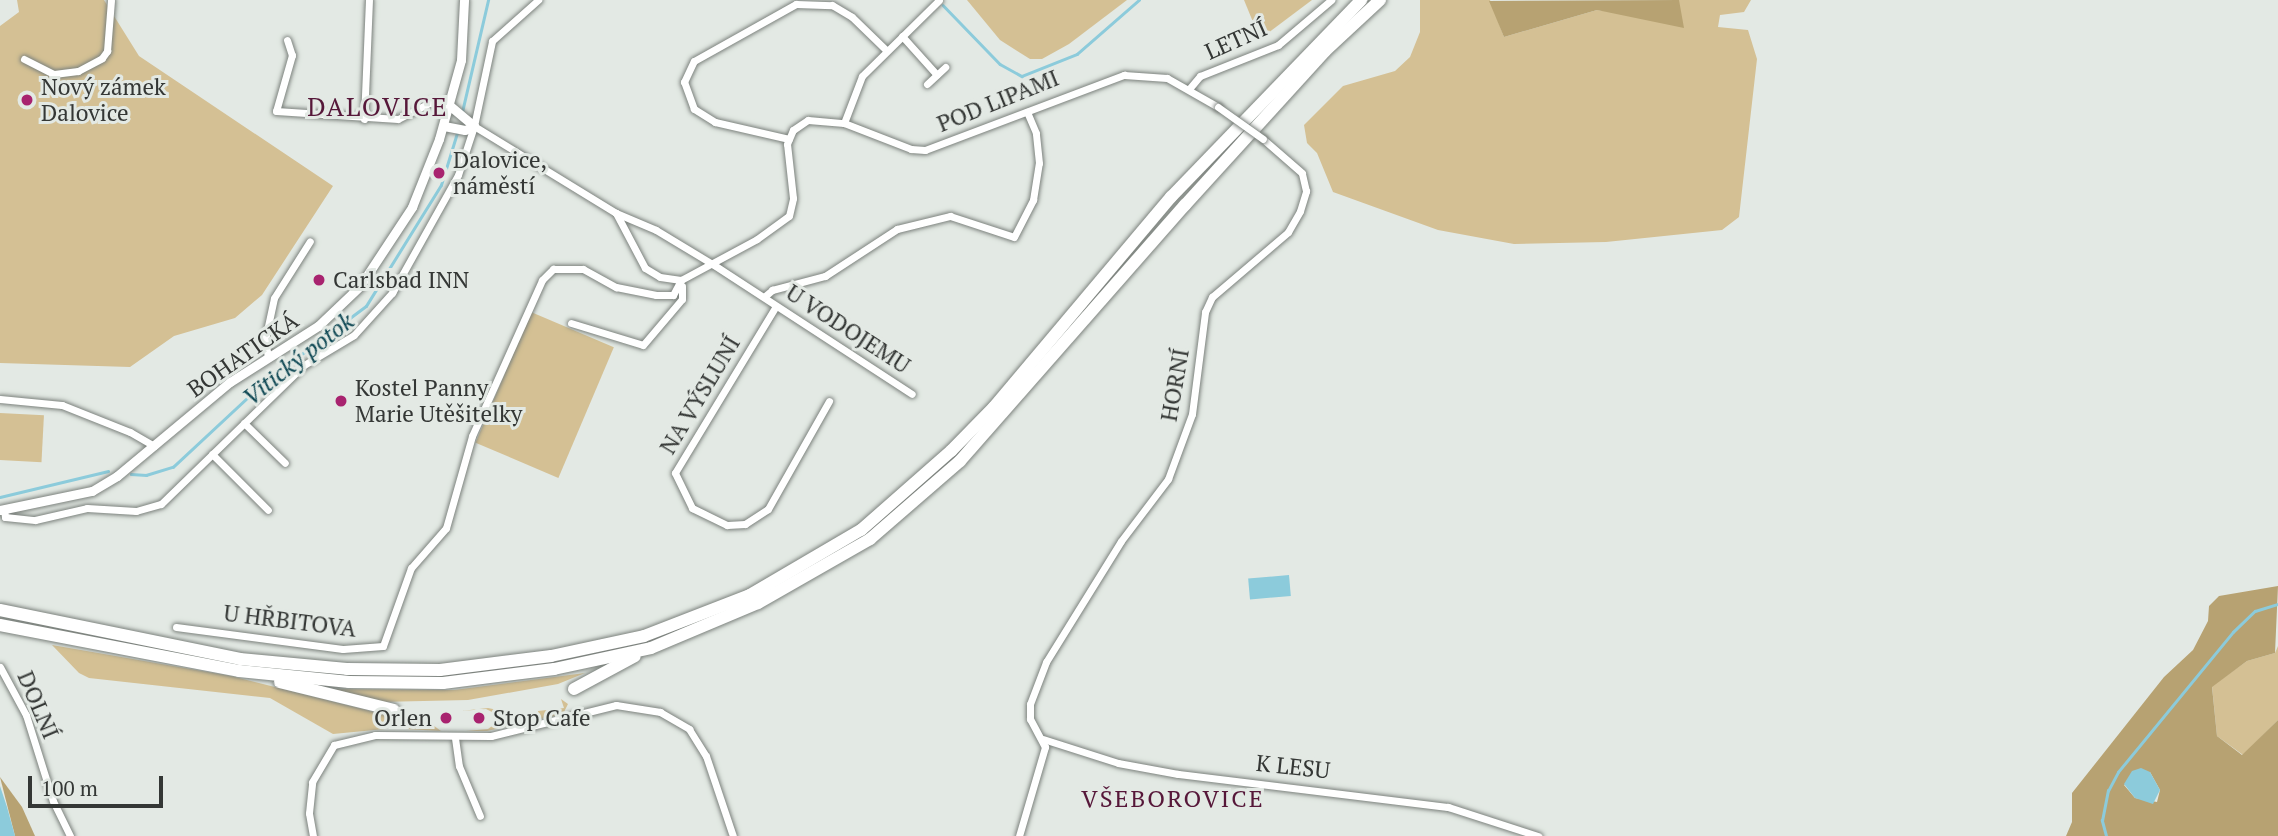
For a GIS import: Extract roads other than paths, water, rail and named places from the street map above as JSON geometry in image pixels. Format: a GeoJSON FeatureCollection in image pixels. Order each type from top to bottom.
{"type":"FeatureCollection","features":[{"type":"Feature","properties":{"kind":"highway"},"geometry":{"type":"LineString","coordinates":[[0,610],[240,659],[347,669],[440,670],[537,659],[644,636],[750,595],[861,530],[951,451],[1003,397],[1171,197],[1361,0]]}},
{"type":"Feature","properties":{"kind":"highway"},"geometry":{"type":"LineString","coordinates":[[574,689],[651,648],[758,603],[870,539],[960,461],[1194,194],[1325,51],[1380,0]]}},
{"type":"Feature","properties":{"kind":"highway"},"geometry":{"type":"LineString","coordinates":[[0,625],[239,671],[394,710]]}},
{"type":"Feature","properties":{"kind":"highway"},"geometry":{"type":"LineString","coordinates":[[239,671],[349,682],[443,683],[554,669],[651,648]]}},
{"type":"Feature","properties":{"kind":"street"},"geometry":{"type":"LineString","coordinates":[[24,59],[54,74],[78,71],[102,58],[107,51],[111,0]]}},
{"type":"Feature","properties":{"kind":"street"},"geometry":{"type":"LineString","coordinates":[[365,119],[369,0]]}},
{"type":"Feature","properties":{"kind":"street","name":"BOHATICKÁ"},"geometry":{"type":"LineString","coordinates":[[3,512],[92,491],[153,446],[202,403],[318,326],[360,286],[412,207],[447,127],[461,60],[464,0]]}},
{"type":"Feature","properties":{"kind":"street"},"geometry":{"type":"LineString","coordinates":[[3,512],[35,520],[87,508],[147,509],[169,499],[304,365],[354,335],[392,293],[458,175],[492,41],[538,0]]}},
{"type":"Feature","properties":{"kind":"street"},"geometry":{"type":"LineString","coordinates":[[844,123],[862,76],[939,0]]}},
{"type":"Feature","properties":{"kind":"street","name":"LETNÍ"},"geometry":{"type":"LineString","coordinates":[[1189,89],[1200,76],[1278,45],[1331,0]]}},
{"type":"Feature","properties":{"kind":"street"},"geometry":{"type":"LineString","coordinates":[[681,283],[714,265],[789,216],[793,198],[789,139],[715,122],[694,110],[684,82],[694,61],[796,4],[832,5],[852,16],[886,50]]}},
{"type":"Feature","properties":{"kind":"street"},"geometry":{"type":"LineString","coordinates":[[902,36],[937,75]]}},
{"type":"Feature","properties":{"kind":"street"},"geometry":{"type":"LineString","coordinates":[[288,40],[292,55],[276,111],[365,119],[398,119],[429,103],[452,109],[467,117],[469,128]]}},
{"type":"Feature","properties":{"kind":"street"},"geometry":{"type":"LineString","coordinates":[[927,84],[945,67]]}},
{"type":"Feature","properties":{"kind":"street","name":"POD LIPAMI"},"geometry":{"type":"LineString","coordinates":[[789,139],[808,120],[844,123],[911,149],[925,150],[1124,75],[1167,78],[1189,89]]}},
{"type":"Feature","properties":{"kind":"street","name":"HORNÍ"},"geometry":{"type":"LineString","coordinates":[[1043,739],[1030,719],[1030,704],[1046,662],[1121,541],[1168,479],[1181,450],[1199,375],[1205,312],[1212,297],[1288,232],[1300,211],[1306,191],[1302,173],[1263,139],[1189,89]]}},
{"type":"Feature","properties":{"kind":"street"},"geometry":{"type":"LineString","coordinates":[[764,297],[772,290],[825,276],[897,229],[950,216],[1014,237],[1033,200],[1039,163],[1036,133],[1027,112]]}},
{"type":"Feature","properties":{"kind":"street"},"geometry":{"type":"LineString","coordinates":[[447,127],[469,128]]}},
{"type":"Feature","properties":{"kind":"street","name":"U VODOJEMU"},"geometry":{"type":"LineString","coordinates":[[469,128],[616,213],[656,230],[912,394]]}},
{"type":"Feature","properties":{"kind":"street"},"geometry":{"type":"LineString","coordinates":[[616,213],[645,268],[681,283]]}},
{"type":"Feature","properties":{"kind":"street"},"geometry":{"type":"LineString","coordinates":[[268,357],[265,340],[274,298],[310,241]]}},
{"type":"Feature","properties":{"kind":"street","name":"U HŘBITOVA"},"geometry":{"type":"LineString","coordinates":[[176,627],[343,649],[383,646],[411,568],[446,528],[472,436],[542,280],[552,270],[583,269],[635,292],[673,295],[681,283]]}},
{"type":"Feature","properties":{"kind":"street"},"geometry":{"type":"LineString","coordinates":[[571,323],[643,345],[682,299],[681,283]]}},
{"type":"Feature","properties":{"kind":"street","name":"NA VÝSLUNÍ"},"geometry":{"type":"LineString","coordinates":[[776,306],[675,473],[692,508],[727,525],[745,524],[768,509],[829,401]]}},
{"type":"Feature","properties":{"kind":"street"},"geometry":{"type":"LineString","coordinates":[[0,399],[62,405],[130,432],[153,446]]}},
{"type":"Feature","properties":{"kind":"street"},"geometry":{"type":"LineString","coordinates":[[244,423],[285,463]]}},
{"type":"Feature","properties":{"kind":"street"},"geometry":{"type":"LineString","coordinates":[[212,454],[268,510]]}},
{"type":"Feature","properties":{"kind":"street","name":"DOLNÍ"},"geometry":{"type":"LineString","coordinates":[[0,667],[26,715],[53,801],[70,836]]}},
{"type":"Feature","properties":{"kind":"street"},"geometry":{"type":"LineString","coordinates":[[313,836],[309,813],[312,782],[334,745],[375,735],[456,738],[524,730],[616,705],[660,712],[689,729],[699,742],[733,836]]}},
{"type":"Feature","properties":{"kind":"street"},"geometry":{"type":"LineString","coordinates":[[456,738],[459,766],[480,816]]}},
{"type":"Feature","properties":{"kind":"street"},"geometry":{"type":"LineString","coordinates":[[1019,836],[1043,758],[1043,739]]}},
{"type":"Feature","properties":{"kind":"street","name":"K LESU"},"geometry":{"type":"LineString","coordinates":[[1043,739],[1118,763],[1178,774],[1448,807],[1538,836]]}},
{"type":"Feature","properties":{"kind":"water"},"geometry":{"type":"Polygon","coordinates":[[[1289,575],[1291,596],[1250,599],[1248,579],[1289,575]]]}},
{"type":"Feature","properties":{"kind":"water"},"geometry":{"type":"Polygon","coordinates":[[[2141,768],[2150,772],[2160,790],[2153,804],[2135,798],[2124,784],[2132,771],[2141,768]]]}},
{"type":"Feature","properties":{"kind":"water"},"geometry":{"type":"Polygon","coordinates":[[[0,786],[7,807],[15,836],[0,836],[0,786]]]}},
{"type":"Feature","properties":{"kind":"waterway","name":"Vitický potok"},"geometry":{"type":"LineString","coordinates":[[462,112],[488,0]]}},
{"type":"Feature","properties":{"kind":"waterway"},"geometry":{"type":"LineString","coordinates":[[943,5],[1000,64],[1022,76],[1077,54],[1139,0]]}},
{"type":"Feature","properties":{"kind":"waterway","name":"Vitický potok"},"geometry":{"type":"LineString","coordinates":[[131,474],[146,475],[173,467],[264,382],[366,306],[441,185],[457,133]]}},
{"type":"Feature","properties":{"kind":"waterway","name":"Vitický potok"},"geometry":{"type":"LineString","coordinates":[[0,497],[108,471]]}},
{"type":"Feature","properties":{"kind":"waterway"},"geometry":{"type":"LineString","coordinates":[[2106,836],[2102,821],[2108,791],[2118,772],[2233,632],[2255,611],[2278,604]]}},
{"type":"Feature","properties":{"kind":"place","name":"Nový zámek Dalovice"},"geometry":{"type":"Point","coordinates":[27,100]}},
{"type":"Feature","properties":{"kind":"place","name":"Dalovice, náměstí"},"geometry":{"type":"Point","coordinates":[439,173]}},
{"type":"Feature","properties":{"kind":"place","name":"Carlsbad INN"},"geometry":{"type":"Point","coordinates":[319,280]}},
{"type":"Feature","properties":{"kind":"place","name":"Kostel Panny Marie Utěšitelky"},"geometry":{"type":"Point","coordinates":[341,401]}},
{"type":"Feature","properties":{"kind":"place","name":"Orlen"},"geometry":{"type":"Point","coordinates":[446,718]}},
{"type":"Feature","properties":{"kind":"place","name":"Stop Cafe"},"geometry":{"type":"Point","coordinates":[479,718]}},
{"type":"Feature","properties":{"kind":"district","name":"DALOVICE"},"geometry":{"type":"Point","coordinates":[378,107]}},
{"type":"Feature","properties":{"kind":"district","name":"VŠEBOROVICE"},"geometry":{"type":"Point","coordinates":[1173,799]}}]}
